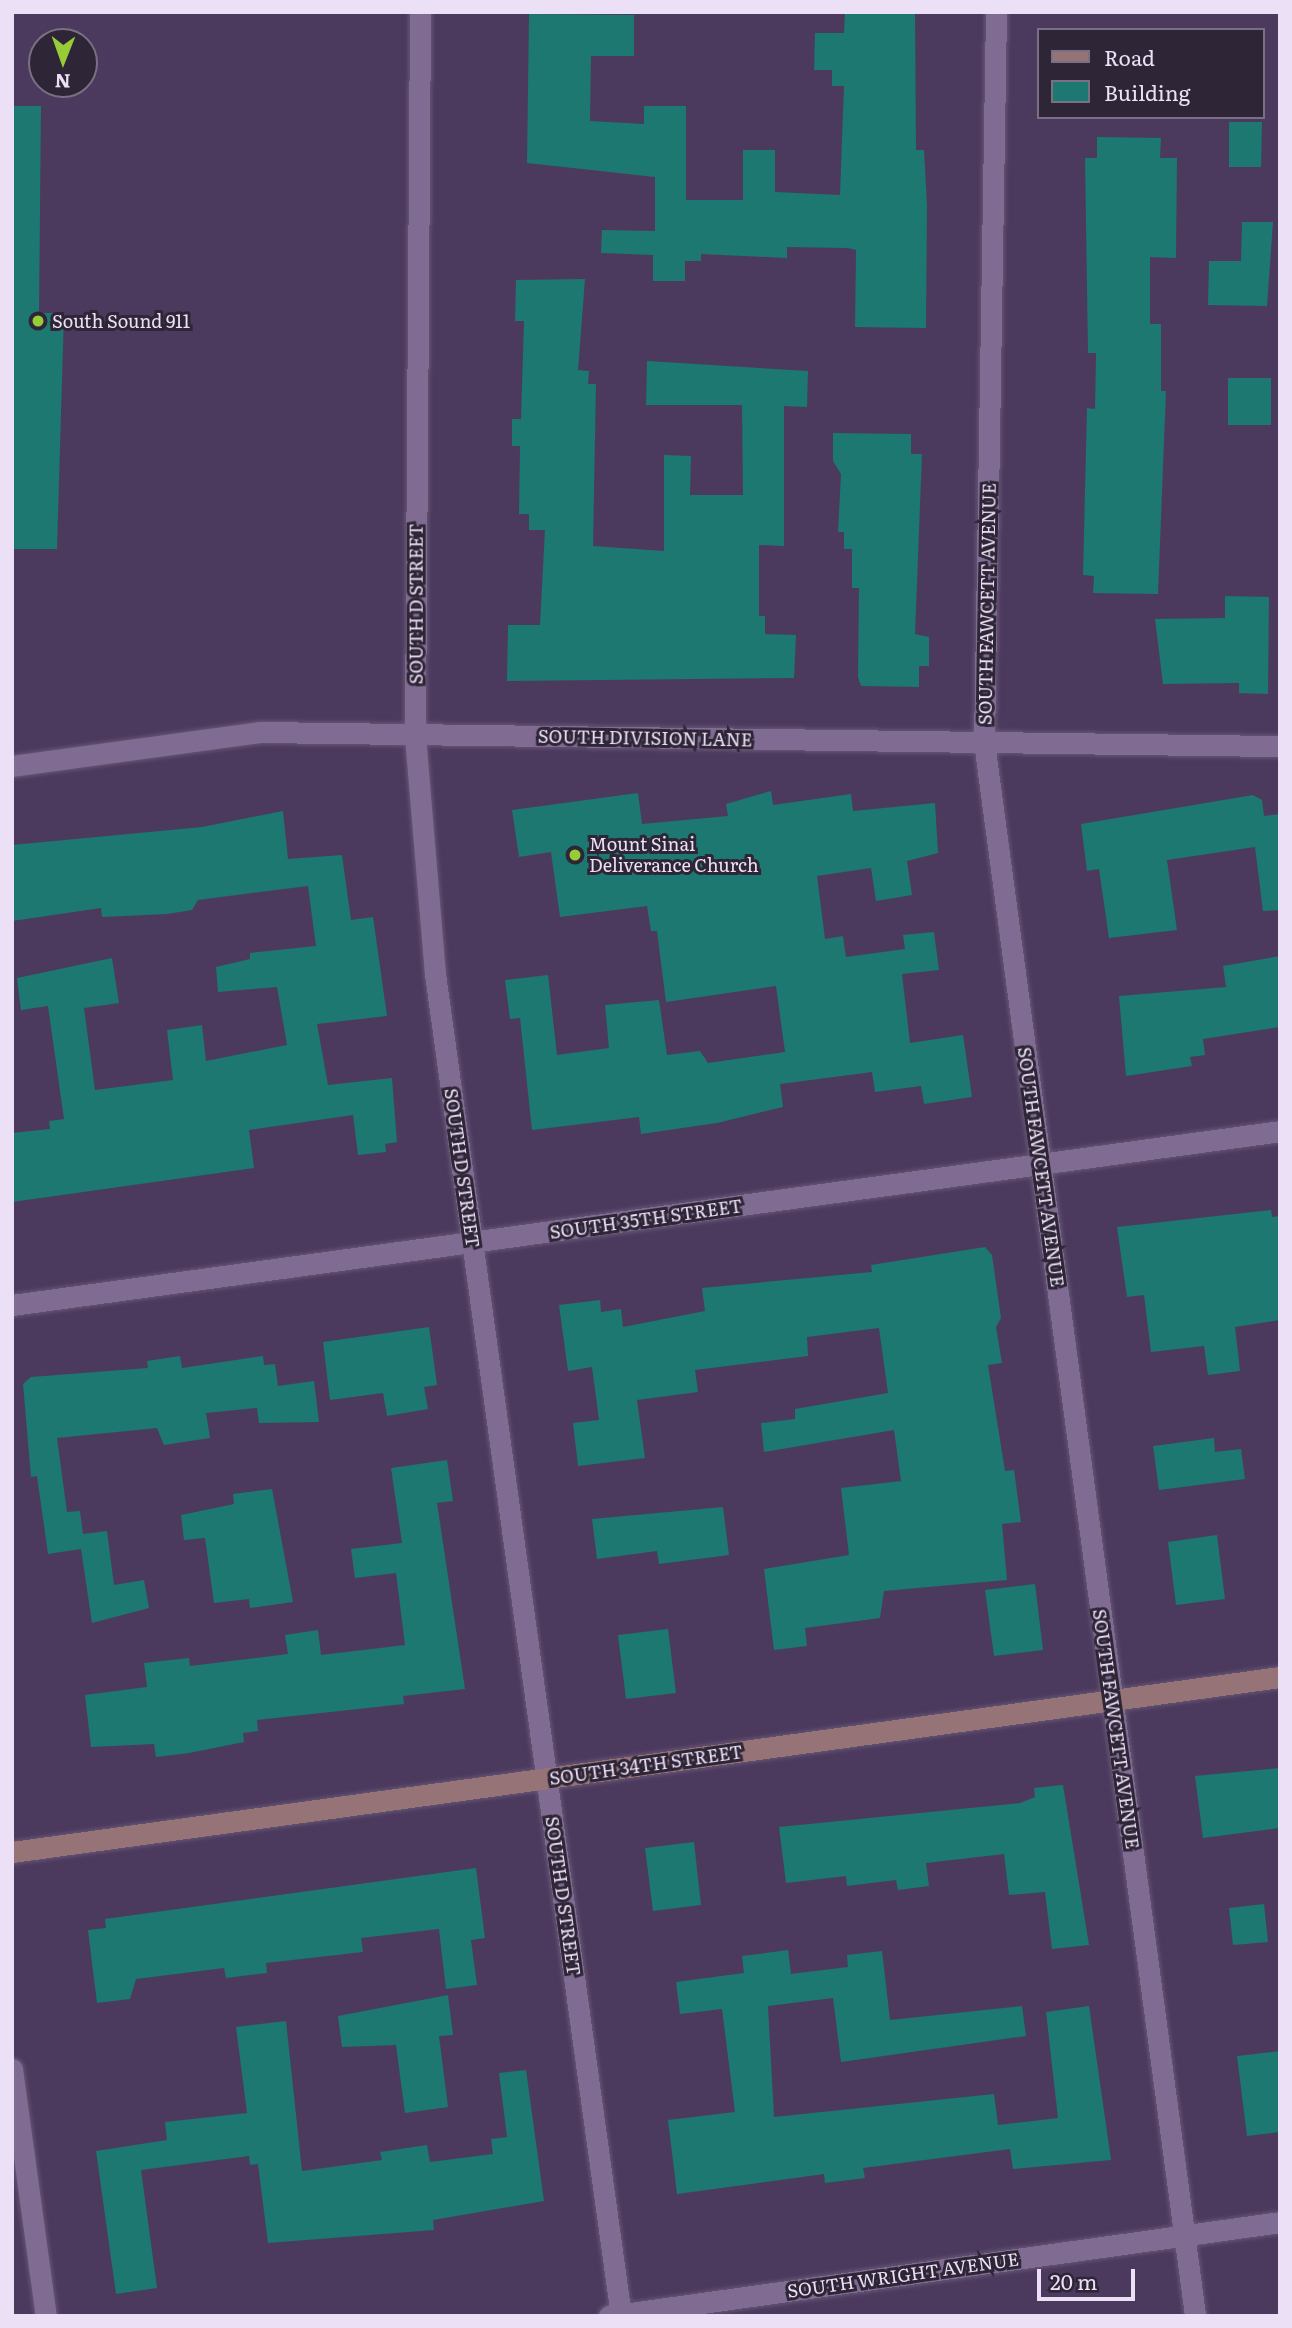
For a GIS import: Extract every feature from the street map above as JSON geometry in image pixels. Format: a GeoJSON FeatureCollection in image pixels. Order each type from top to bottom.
{"type":"FeatureCollection","features":[{"type":"Feature","properties":{"kind":"street","name":"SOUTH D STREET"},"geometry":{"type":"LineString","coordinates":[[419,12],[415,736],[435,974],[617,2315]]}},
{"type":"Feature","properties":{"kind":"street","name":"SOUTH FAWCETT AVENUE"},"geometry":{"type":"LineString","coordinates":[[996,12],[984,742],[1195,2316]]}},
{"type":"Feature","properties":{"kind":"street","name":"SOUTH DIVISION LANE"},"geometry":{"type":"LineString","coordinates":[[12,766],[260,732],[1280,746]]}},
{"type":"Feature","properties":{"kind":"street","name":"SOUTH 35TH STREET"},"geometry":{"type":"LineString","coordinates":[[12,1305],[472,1244],[1280,1131]]}},
{"type":"Feature","properties":{"kind":"street","name":"SOUTH 34TH STREET"},"geometry":{"type":"LineString","coordinates":[[12,1852],[1280,1677]]}},
{"type":"Feature","properties":{"kind":"street"},"geometry":{"type":"LineString","coordinates":[[12,2069],[46,2316]]}},
{"type":"Feature","properties":{"kind":"street","name":"SOUTH WRIGHT AVENUE"},"geometry":{"type":"LineString","coordinates":[[617,2315],[1280,2222]]}},
{"type":"Feature","properties":{"kind":"building"},"geometry":{"type":"Polygon","coordinates":[[[845,12],[915,12],[916,150],[924,150],[927,205],[926,328],[855,327],[856,250],[848,248],[787,247],[787,258],[701,254],[701,261],[685,261],[685,281],[653,281],[653,255],[601,253],[602,230],[655,231],[655,177],[527,163],[529,14],[634,15],[634,56],[591,56],[590,121],[644,124],[644,106],[686,106],[686,200],[743,200],[743,150],[775,150],[775,192],[840,195],[844,86],[832,86],[832,70],[814,70],[815,33],[844,33],[845,12]]]}},
{"type":"Feature","properties":{"kind":"building","name":"South Sound 911"},"geometry":{"type":"Polygon","coordinates":[[[12,106],[41,106],[39,313],[64,313],[57,549],[12,549],[12,106]]]}},
{"type":"Feature","properties":{"kind":"building"},"geometry":{"type":"Polygon","coordinates":[[[1229,122],[1262,122],[1261,167],[1229,167],[1229,122]]]}},
{"type":"Feature","properties":{"kind":"building"},"geometry":{"type":"Polygon","coordinates":[[[1097,137],[1161,138],[1160,158],[1177,158],[1176,258],[1150,257],[1150,324],[1161,324],[1161,391],[1166,391],[1158,594],[1093,593],[1094,576],[1083,575],[1087,408],[1095,409],[1096,353],[1088,353],[1085,158],[1097,158],[1097,137]]]}},
{"type":"Feature","properties":{"kind":"building"},"geometry":{"type":"Polygon","coordinates":[[[1242,222],[1273,222],[1267,306],[1208,305],[1209,261],[1241,261],[1242,222]]]}},
{"type":"Feature","properties":{"kind":"building"},"geometry":{"type":"Polygon","coordinates":[[[585,279],[578,370],[589,371],[588,384],[596,384],[593,546],[664,551],[664,455],[691,456],[690,495],[743,495],[742,405],[646,405],[647,361],[808,371],[807,407],[784,406],[784,546],[759,545],[759,616],[765,616],[765,634],[796,635],[794,678],[507,681],[508,625],[540,625],[545,530],[529,530],[529,514],[519,514],[520,446],[512,446],[512,419],[521,419],[524,321],[515,321],[516,280],[585,279]]]}},
{"type":"Feature","properties":{"kind":"building"},"geometry":{"type":"Polygon","coordinates":[[[1228,378],[1271,378],[1271,425],[1228,425],[1228,378]]]}},
{"type":"Feature","properties":{"kind":"building"},"geometry":{"type":"Polygon","coordinates":[[[833,433],[911,434],[911,454],[922,454],[915,634],[929,637],[929,666],[919,666],[919,687],[861,686],[858,677],[859,588],[852,588],[852,549],[844,549],[844,532],[838,532],[841,474],[833,461],[833,433]]]}},
{"type":"Feature","properties":{"kind":"building"},"geometry":{"type":"Polygon","coordinates":[[[1225,596],[1269,597],[1268,694],[1239,693],[1239,683],[1163,684],[1155,619],[1225,618],[1225,596]]]}},
{"type":"Feature","properties":{"kind":"building"},"geometry":{"type":"Polygon","coordinates":[[[771,791],[773,805],[851,794],[853,811],[935,803],[938,853],[907,861],[912,895],[876,901],[871,868],[817,876],[825,939],[843,936],[846,957],[905,949],[903,935],[934,932],[939,970],[902,974],[910,1043],[963,1035],[972,1097],[924,1104],[921,1086],[875,1092],[872,1072],[780,1084],[783,1107],[717,1123],[641,1134],[639,1117],[532,1130],[520,1018],[510,1019],[505,980],[548,975],[557,1055],[609,1048],[605,1005],[659,1000],[667,1055],[700,1051],[708,1063],[785,1052],[776,986],[666,1002],[657,931],[651,931],[647,906],[560,917],[551,852],[519,857],[512,810],[638,793],[642,824],[728,816],[726,804],[771,791]]]}},
{"type":"Feature","properties":{"kind":"building"},"geometry":{"type":"Polygon","coordinates":[[[1253,795],[1262,800],[1264,816],[1280,814],[1280,910],[1263,911],[1255,847],[1167,860],[1177,930],[1109,938],[1099,869],[1087,871],[1081,824],[1253,795]]]}},
{"type":"Feature","properties":{"kind":"building"},"geometry":{"type":"Polygon","coordinates":[[[283,811],[288,859],[342,855],[351,920],[373,917],[387,1016],[317,1024],[328,1085],[392,1078],[397,1142],[385,1144],[386,1152],[358,1155],[353,1115],[249,1130],[254,1168],[12,1202],[12,1133],[50,1129],[49,1121],[64,1119],[48,1006],[21,1010],[17,978],[112,958],[119,1003],[84,1008],[95,1090],[173,1080],[167,1030],[202,1025],[206,1061],[287,1045],[277,987],[218,992],[216,967],[250,959],[250,953],[316,946],[308,886],[198,900],[192,910],[167,914],[102,917],[101,908],[12,921],[12,845],[202,827],[283,811]]]}},
{"type":"Feature","properties":{"kind":"building"},"geometry":{"type":"Polygon","coordinates":[[[1280,956],[1280,1027],[1203,1039],[1205,1055],[1190,1057],[1192,1066],[1126,1076],[1119,996],[1226,987],[1223,966],[1280,956]]]}},
{"type":"Feature","properties":{"kind":"building"},"geometry":{"type":"Polygon","coordinates":[[[1271,1210],[1272,1217],[1280,1216],[1280,1320],[1235,1327],[1240,1371],[1208,1375],[1204,1346],[1151,1352],[1144,1295],[1127,1297],[1117,1227],[1271,1210]]]}},
{"type":"Feature","properties":{"kind":"building"},"geometry":{"type":"Polygon","coordinates":[[[985,1247],[992,1255],[1001,1318],[996,1327],[1002,1363],[988,1365],[1005,1471],[1014,1470],[1021,1522],[1002,1524],[1007,1580],[884,1591],[880,1618],[805,1628],[807,1646],[774,1650],[764,1569],[849,1555],[841,1488],[901,1481],[894,1430],[764,1452],[761,1423],[795,1419],[795,1409],[888,1393],[879,1328],[807,1337],[808,1356],[695,1370],[698,1392],[637,1400],[645,1458],[578,1466],[573,1423],[599,1420],[592,1367],[568,1371],[559,1305],[600,1300],[601,1312],[621,1309],[623,1327],[705,1311],[702,1288],[872,1272],[871,1265],[985,1247]]]}},
{"type":"Feature","properties":{"kind":"building"},"geometry":{"type":"Polygon","coordinates":[[[429,1327],[437,1385],[424,1387],[428,1409],[387,1416],[383,1393],[330,1400],[323,1342],[429,1327]]]}},
{"type":"Feature","properties":{"kind":"building"},"geometry":{"type":"Polygon","coordinates":[[[180,1356],[182,1368],[263,1356],[264,1365],[275,1364],[278,1386],[314,1381],[319,1422],[259,1423],[257,1408],[206,1413],[210,1438],[164,1445],[157,1428],[57,1438],[67,1512],[80,1511],[83,1534],[107,1531],[114,1585],[144,1580],[149,1608],[92,1623],[81,1549],[48,1554],[37,1476],[31,1477],[23,1384],[31,1377],[148,1368],[147,1361],[180,1356]]]}},
{"type":"Feature","properties":{"kind":"building"},"geometry":{"type":"Polygon","coordinates":[[[1214,1438],[1215,1452],[1241,1449],[1245,1479],[1159,1490],[1153,1446],[1214,1438]]]}},
{"type":"Feature","properties":{"kind":"building"},"geometry":{"type":"Polygon","coordinates":[[[447,1460],[453,1501],[437,1503],[465,1689],[403,1696],[404,1704],[257,1720],[258,1731],[243,1733],[244,1742],[189,1753],[156,1757],[154,1744],[91,1747],[85,1695],[147,1687],[144,1663],[189,1658],[190,1666],[288,1654],[285,1635],[318,1630],[321,1655],[405,1645],[396,1573],[355,1578],[351,1549],[402,1543],[391,1468],[447,1460]]]}},
{"type":"Feature","properties":{"kind":"building"},"geometry":{"type":"Polygon","coordinates":[[[272,1489],[293,1602],[250,1608],[249,1599],[214,1603],[205,1538],[184,1540],[181,1515],[234,1504],[233,1494],[272,1489]]]}},
{"type":"Feature","properties":{"kind":"building"},"geometry":{"type":"Polygon","coordinates":[[[723,1507],[729,1555],[659,1564],[657,1551],[597,1559],[592,1519],[723,1507]]]}},
{"type":"Feature","properties":{"kind":"building"},"geometry":{"type":"Polygon","coordinates":[[[1217,1535],[1225,1599],[1176,1605],[1168,1542],[1217,1535]]]}},
{"type":"Feature","properties":{"kind":"building"},"geometry":{"type":"Polygon","coordinates":[[[1035,1584],[1043,1650],[994,1656],[985,1590],[1035,1584]]]}},
{"type":"Feature","properties":{"kind":"building"},"geometry":{"type":"Polygon","coordinates":[[[668,1629],[676,1693],[626,1699],[618,1635],[668,1629]]]}},
{"type":"Feature","properties":{"kind":"building"},"geometry":{"type":"Polygon","coordinates":[[[1280,1768],[1280,1828],[1203,1838],[1195,1776],[1280,1768]]]}},
{"type":"Feature","properties":{"kind":"building"},"geometry":{"type":"Polygon","coordinates":[[[1063,1785],[1089,1945],[1052,1949],[1045,1892],[1009,1895],[1004,1854],[926,1863],[929,1886],[898,1890],[896,1880],[847,1886],[846,1876],[786,1883],[779,1827],[1020,1803],[1035,1797],[1034,1788],[1063,1785]]]}},
{"type":"Feature","properties":{"kind":"building"},"geometry":{"type":"Polygon","coordinates":[[[694,1842],[701,1905],[653,1911],[645,1848],[694,1842]]]}},
{"type":"Feature","properties":{"kind":"building"},"geometry":{"type":"Polygon","coordinates":[[[476,1868],[485,1938],[471,1940],[477,1985],[446,1989],[439,1929],[361,1938],[363,1952],[266,1963],[267,1973],[226,1978],[224,1968],[136,1979],[130,1999],[97,2003],[88,1930],[106,1928],[105,1919],[476,1868]]]}},
{"type":"Feature","properties":{"kind":"building"},"geometry":{"type":"Polygon","coordinates":[[[1264,1904],[1268,1942],[1233,1945],[1229,1908],[1264,1904]]]}},
{"type":"Feature","properties":{"kind":"building"},"geometry":{"type":"Polygon","coordinates":[[[788,1950],[791,1974],[848,1967],[847,1955],[882,1951],[890,2020],[1022,2006],[1026,2036],[841,2062],[833,1998],[768,2006],[774,2117],[994,2094],[998,2125],[1058,2118],[1046,2012],[1089,2006],[1111,2160],[1013,2169],[1010,2149],[863,2168],[865,2178],[825,2183],[824,2174],[677,2194],[668,2120],[735,2112],[722,2009],[680,2014],[676,1982],[744,1973],[742,1956],[788,1950]]]}},
{"type":"Feature","properties":{"kind":"building"},"geometry":{"type":"Polygon","coordinates":[[[448,1995],[453,2035],[439,2036],[448,2107],[405,2113],[396,2045],[342,2047],[338,2016],[448,1995]]]}},
{"type":"Feature","properties":{"kind":"building"},"geometry":{"type":"Polygon","coordinates":[[[286,2021],[302,2171],[382,2160],[380,2152],[427,2145],[430,2162],[493,2154],[491,2139],[507,2137],[499,2073],[526,2070],[544,2201],[433,2220],[434,2230],[268,2243],[258,2164],[250,2165],[249,2156],[141,2170],[157,2288],[116,2294],[96,2151],[167,2140],[165,2122],[247,2113],[236,2027],[286,2021]]]}},
{"type":"Feature","properties":{"kind":"building"},"geometry":{"type":"Polygon","coordinates":[[[1280,2051],[1280,2132],[1247,2136],[1237,2056],[1280,2051]]]}},
{"type":"Feature","properties":{"kind":"place","name":"South Sound 911"},"geometry":{"type":"Point","coordinates":[38,321]}},
{"type":"Feature","properties":{"kind":"place","name":"Mount Sinai Deliverance Church"},"geometry":{"type":"Point","coordinates":[575,855]}}]}
